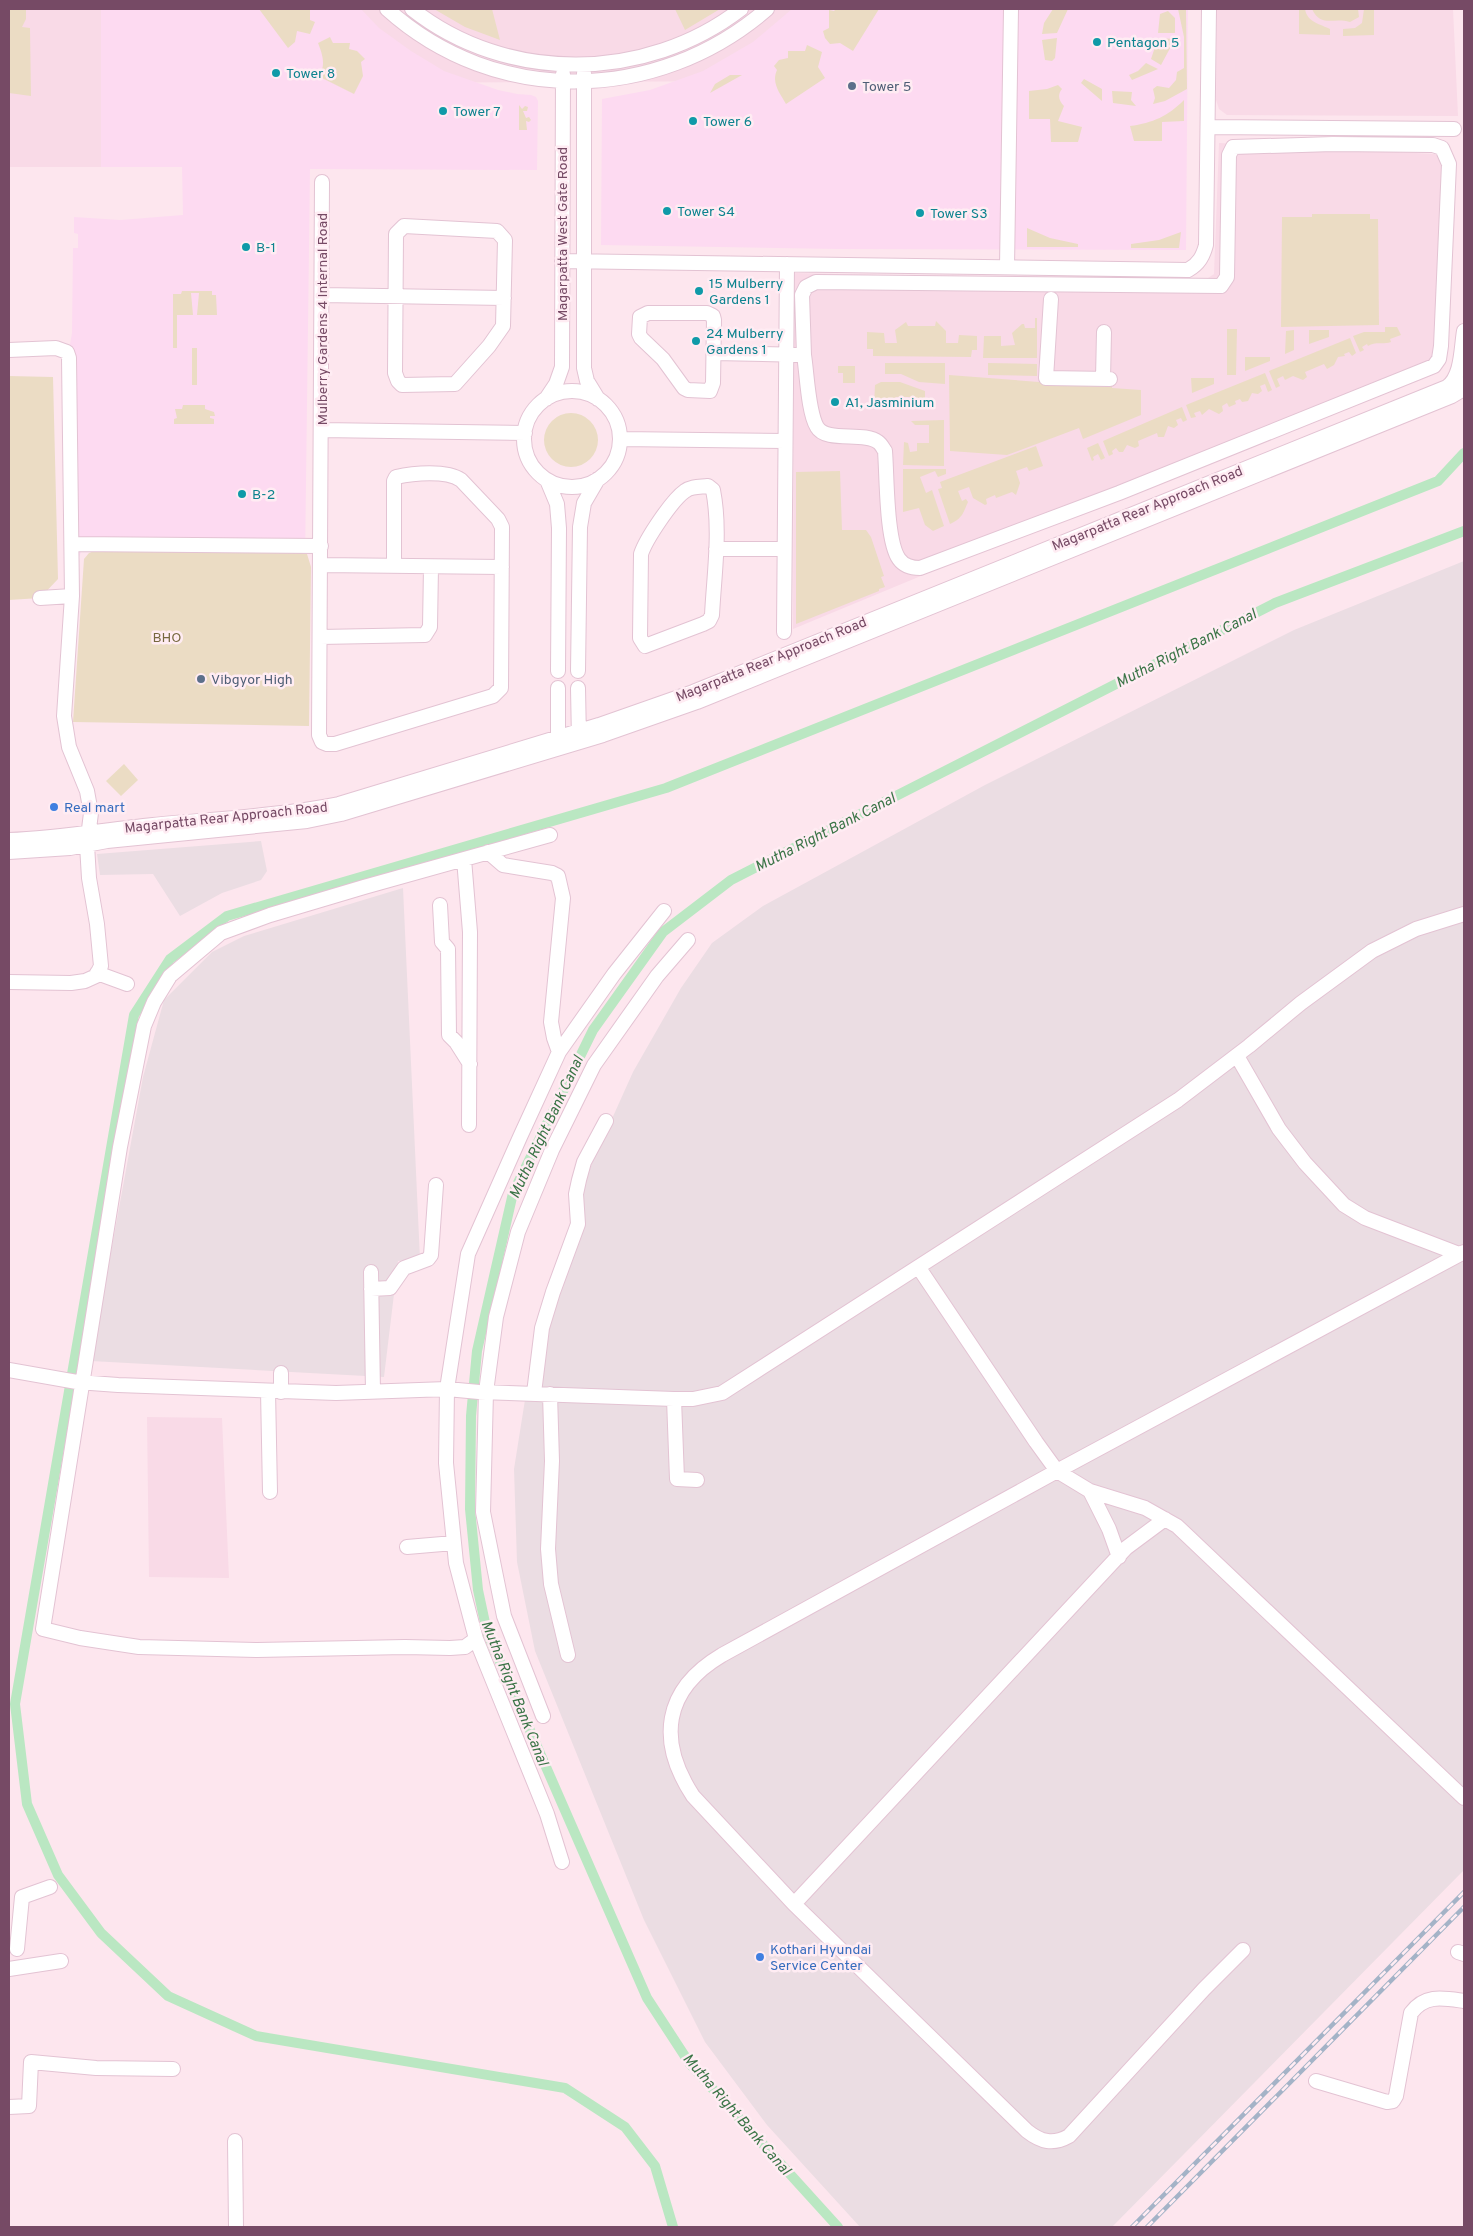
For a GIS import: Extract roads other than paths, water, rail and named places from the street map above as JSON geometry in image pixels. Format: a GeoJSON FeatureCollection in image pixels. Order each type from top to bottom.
{"type":"FeatureCollection","features":[{"type":"Feature","properties":{"kind":"street"},"geometry":{"type":"LineString","coordinates":[[387,9],[422,36],[469,61],[521,76],[563,81],[628,77],[680,62],[728,38],[767,9]]}},
{"type":"Feature","properties":{"kind":"street"},"geometry":{"type":"LineString","coordinates":[[412,9],[445,30],[483,48],[524,60],[563,65],[625,61],[658,53],[704,33],[741,9]]}},
{"type":"Feature","properties":{"kind":"street"},"geometry":{"type":"LineString","coordinates":[[1007,268],[1011,9]]}},
{"type":"Feature","properties":{"kind":"street"},"geometry":{"type":"LineString","coordinates":[[562,261],[1188,270],[1195,266],[1202,257],[1206,245],[1209,9]]}},
{"type":"Feature","properties":{"kind":"street","name":"Magarpatta West Gate Road"},"geometry":{"type":"LineString","coordinates":[[525,433],[529,420],[536,408],[546,399],[556,384],[562,367],[563,65]]}},
{"type":"Feature","properties":{"kind":"street","name":"Magarpatta West Gate Road"},"geometry":{"type":"LineString","coordinates":[[584,65],[584,368],[587,381],[598,398],[616,419],[620,439]]}},
{"type":"Feature","properties":{"kind":"street"},"geometry":{"type":"LineString","coordinates":[[1208,127],[1454,129]]}},
{"type":"Feature","properties":{"kind":"street"},"geometry":{"type":"LineString","coordinates":[[1333,128],[1333,144]]}},
{"type":"Feature","properties":{"kind":"street"},"geometry":{"type":"LineString","coordinates":[[1333,144],[1433,145],[1442,148],[1445,153],[1449,164],[1444,294],[1439,359],[1434,366],[1119,494],[920,568],[910,567],[899,559],[890,533],[885,451],[878,441],[828,435],[818,429],[813,418],[804,355],[802,294],[806,287],[816,282],[1221,286],[1227,277],[1230,150],[1239,146],[1333,144]]}},
{"type":"Feature","properties":{"kind":"street","name":"Mulberry Gardens 4 Internal Road"},"geometry":{"type":"LineString","coordinates":[[322,182],[319,735],[322,742],[336,744],[493,696],[501,688],[502,680],[502,567]]}},
{"type":"Feature","properties":{"kind":"street"},"geometry":{"type":"LineString","coordinates":[[404,226],[497,231],[505,240],[504,298],[503,326],[500,333],[461,380],[446,386],[402,385],[398,381],[395,373],[396,234],[404,226]]}},
{"type":"Feature","properties":{"kind":"street"},"geometry":{"type":"LineString","coordinates":[[784,632],[787,264]]}},
{"type":"Feature","properties":{"kind":"street"},"geometry":{"type":"LineString","coordinates":[[1056,268],[1056,285]]}},
{"type":"Feature","properties":{"kind":"street"},"geometry":{"type":"LineString","coordinates":[[322,295],[504,298]]}},
{"type":"Feature","properties":{"kind":"street"},"geometry":{"type":"LineString","coordinates":[[1051,299],[1046,378],[1106,379],[1104,332]]}},
{"type":"Feature","properties":{"kind":"street"},"geometry":{"type":"LineString","coordinates":[[648,312],[710,313],[714,320],[714,353],[712,388],[706,392],[688,390],[663,358],[641,338],[639,334],[640,317],[648,312]]}},
{"type":"Feature","properties":{"kind":"street","name":"Magarpatta Rear Approach Road"},"geometry":{"type":"LineString","coordinates":[[579,736],[693,692],[1446,387],[1453,382],[1458,371],[1464,331]]}},
{"type":"Feature","properties":{"kind":"street"},"geometry":{"type":"LineString","coordinates":[[9,350],[56,348],[68,352],[72,596],[64,716],[69,747],[87,791],[90,813],[88,840],[89,878],[101,951],[101,966],[96,976],[85,981],[71,983],[9,982]]}},
{"type":"Feature","properties":{"kind":"street"},"geometry":{"type":"LineString","coordinates":[[714,353],[804,355]]}},
{"type":"Feature","properties":{"kind":"street","name":"Magarpatta Rear Approach Road"},"geometry":{"type":"LineString","coordinates":[[9,840],[107,841],[307,821],[341,814],[579,736],[697,702],[1452,396],[1462,390],[1464,384]]}},
{"type":"Feature","properties":{"kind":"street"},"geometry":{"type":"LineString","coordinates":[[546,399],[558,393],[572,391],[586,393],[598,398]]}},
{"type":"Feature","properties":{"kind":"street"},"geometry":{"type":"LineString","coordinates":[[321,435],[525,433],[525,446],[529,460],[536,471],[547,480],[559,485],[573,487],[586,485],[598,479],[609,470],[616,459],[620,439],[785,441]]}},
{"type":"Feature","properties":{"kind":"street"},"geometry":{"type":"LineString","coordinates":[[321,566],[502,567],[504,534],[498,519],[454,475],[396,477],[394,482],[394,566]]}},
{"type":"Feature","properties":{"kind":"street"},"geometry":{"type":"LineString","coordinates":[[578,672],[580,527],[584,503],[598,479]]}},
{"type":"Feature","properties":{"kind":"street"},"geometry":{"type":"LineString","coordinates":[[547,480],[557,504],[560,528],[558,671]]}},
{"type":"Feature","properties":{"kind":"street"},"geometry":{"type":"LineString","coordinates":[[708,486],[713,490],[716,549],[712,615],[709,621],[645,646],[640,638],[641,554],[644,545],[657,524],[685,490],[708,486]]}},
{"type":"Feature","properties":{"kind":"street"},"geometry":{"type":"LineString","coordinates":[[72,544],[320,546]]}},
{"type":"Feature","properties":{"kind":"street"},"geometry":{"type":"LineString","coordinates":[[716,549],[784,549]]}},
{"type":"Feature","properties":{"kind":"street"},"geometry":{"type":"LineString","coordinates":[[320,637],[425,635],[430,627],[431,567]]}},
{"type":"Feature","properties":{"kind":"street"},"geometry":{"type":"LineString","coordinates":[[40,598],[72,596]]}},
{"type":"Feature","properties":{"kind":"street"},"geometry":{"type":"LineString","coordinates":[[558,688],[558,743]]}},
{"type":"Feature","properties":{"kind":"street"},"geometry":{"type":"LineString","coordinates":[[578,688],[579,736]]}},
{"type":"Feature","properties":{"kind":"street"},"geometry":{"type":"LineString","coordinates":[[476,1640],[465,1647],[450,1648],[257,1650],[169,1648],[139,1647],[80,1638],[43,1629],[80,1382],[120,1147],[144,1026],[154,1002],[170,976],[221,933],[289,910],[550,835]]}},
{"type":"Feature","properties":{"kind":"street","name":"Magarpatta Rear Approach Road"},"geometry":{"type":"LineString","coordinates":[[9,852],[88,840]]}},
{"type":"Feature","properties":{"kind":"street"},"geometry":{"type":"LineString","coordinates":[[488,852],[503,865],[552,873],[558,876],[561,884],[563,898],[551,1022],[559,1052]]}},
{"type":"Feature","properties":{"kind":"street"},"geometry":{"type":"LineString","coordinates":[[464,859],[470,932],[469,1125]]}},
{"type":"Feature","properties":{"kind":"street"},"geometry":{"type":"LineString","coordinates":[[440,905],[442,942],[448,949],[449,1035],[456,1042],[470,1065]]}},
{"type":"Feature","properties":{"kind":"street"},"geometry":{"type":"LineString","coordinates":[[562,1862],[546,1814],[476,1640],[456,1564],[446,1463],[451,1389],[468,1254],[559,1052],[614,974],[664,911]]}},
{"type":"Feature","properties":{"kind":"street"},"geometry":{"type":"LineString","coordinates":[[9,1370],[80,1382],[274,1391],[336,1393],[451,1389],[483,1392],[674,1399],[711,1396],[733,1388],[1178,1100],[1237,1056],[1301,1003],[1372,951],[1416,930],[1464,914]]}},
{"type":"Feature","properties":{"kind":"street"},"geometry":{"type":"LineString","coordinates":[[543,1716],[504,1616],[483,1512],[483,1392],[496,1317],[518,1232],[552,1150],[594,1065],[657,976],[688,940]]}},
{"type":"Feature","properties":{"kind":"street"},"geometry":{"type":"LineString","coordinates":[[97,973],[127,984]]}},
{"type":"Feature","properties":{"kind":"street"},"geometry":{"type":"LineString","coordinates":[[1237,1056],[1279,1129],[1305,1163],[1344,1206],[1365,1218],[1462,1253]]}},
{"type":"Feature","properties":{"kind":"street"},"geometry":{"type":"LineString","coordinates":[[534,1393],[542,1328],[552,1292],[578,1224],[576,1194],[579,1180],[584,1162],[606,1121]]}},
{"type":"Feature","properties":{"kind":"street"},"geometry":{"type":"LineString","coordinates":[[371,1289],[390,1288],[404,1268],[428,1259],[431,1255],[436,1185]]}},
{"type":"Feature","properties":{"kind":"street"},"geometry":{"type":"LineString","coordinates":[[1242,1950],[1204,1988],[1069,2136],[1052,2143],[1034,2137],[794,1904],[693,1796],[684,1782],[672,1752],[671,1737],[676,1702],[684,1687],[696,1674],[722,1655],[1057,1471],[1462,1253]]}},
{"type":"Feature","properties":{"kind":"street"},"geometry":{"type":"LineString","coordinates":[[919,1268],[1057,1471],[1090,1491],[1145,1508],[1192,1538],[1464,1798]]}},
{"type":"Feature","properties":{"kind":"street"},"geometry":{"type":"LineString","coordinates":[[371,1272],[373,1392]]}},
{"type":"Feature","properties":{"kind":"street"},"geometry":{"type":"LineString","coordinates":[[270,1492],[274,1391],[281,1373]]}},
{"type":"Feature","properties":{"kind":"street"},"geometry":{"type":"LineString","coordinates":[[550,1394],[552,1461],[548,1549],[552,1584],[568,1654]]}},
{"type":"Feature","properties":{"kind":"street"},"geometry":{"type":"LineString","coordinates":[[674,1399],[676,1479],[697,1480]]}},
{"type":"Feature","properties":{"kind":"street"},"geometry":{"type":"LineString","coordinates":[[1090,1491],[1109,1529],[1119,1557]]}},
{"type":"Feature","properties":{"kind":"street"},"geometry":{"type":"LineString","coordinates":[[794,1904],[1119,1557],[1142,1535],[1165,1519]]}},
{"type":"Feature","properties":{"kind":"street"},"geometry":{"type":"LineString","coordinates":[[407,1548],[454,1543]]}},
{"type":"Feature","properties":{"kind":"street"},"geometry":{"type":"LineString","coordinates":[[17,1949],[15,1897],[50,1887]]}},
{"type":"Feature","properties":{"kind":"street"},"geometry":{"type":"LineString","coordinates":[[9,1969],[61,1961]]}},
{"type":"Feature","properties":{"kind":"street"},"geometry":{"type":"LineString","coordinates":[[1316,2082],[1387,2102],[1392,2101],[1396,2096],[1411,2013],[1418,2004],[1431,1998],[1464,2001]]}},
{"type":"Feature","properties":{"kind":"street"},"geometry":{"type":"LineString","coordinates":[[9,2107],[30,2106],[31,2062],[96,2068],[173,2069]]}},
{"type":"Feature","properties":{"kind":"street"},"geometry":{"type":"LineString","coordinates":[[235,2142],[236,2227]]}},
{"type":"Feature","properties":{"kind":"waterway"},"geometry":{"type":"LineString","coordinates":[[673,2227],[655,2166],[625,2127],[565,2088],[256,2036],[168,1996],[101,1933],[58,1875],[27,1804],[15,1704],[134,1015],[170,959],[227,916],[666,788],[1438,481],[1464,453]]}},
{"type":"Feature","properties":{"kind":"waterway","name":"Mutha Right Bank Canal"},"geometry":{"type":"LineString","coordinates":[[838,2227],[690,2064],[647,1998],[487,1632],[478,1590],[470,1509],[471,1416],[477,1351],[513,1193],[593,1030],[663,932],[731,880],[1275,603],[1464,531]]}},
{"type":"Feature","properties":{"kind":"railway"},"geometry":{"type":"LineString","coordinates":[[1132,2227],[1464,1892]]}},
{"type":"Feature","properties":{"kind":"railway"},"geometry":{"type":"LineString","coordinates":[[1147,2227],[1464,1907]]}},
{"type":"Feature","properties":{"kind":"place","name":"Pentagon 5"},"geometry":{"type":"Point","coordinates":[1097,42]}},
{"type":"Feature","properties":{"kind":"place","name":"Tower 8"},"geometry":{"type":"Point","coordinates":[276,73]}},
{"type":"Feature","properties":{"kind":"place","name":"Tower 5"},"geometry":{"type":"Point","coordinates":[852,86]}},
{"type":"Feature","properties":{"kind":"place","name":"Tower 7"},"geometry":{"type":"Point","coordinates":[443,111]}},
{"type":"Feature","properties":{"kind":"place","name":"Tower 6"},"geometry":{"type":"Point","coordinates":[693,121]}},
{"type":"Feature","properties":{"kind":"place","name":"Tower S4"},"geometry":{"type":"Point","coordinates":[667,211]}},
{"type":"Feature","properties":{"kind":"place","name":"Tower S3"},"geometry":{"type":"Point","coordinates":[920,213]}},
{"type":"Feature","properties":{"kind":"place","name":"B-1"},"geometry":{"type":"Point","coordinates":[246,247]}},
{"type":"Feature","properties":{"kind":"place","name":"15 Mulberry Gardens 1"},"geometry":{"type":"Point","coordinates":[699,291]}},
{"type":"Feature","properties":{"kind":"place","name":"24 Mulberry Gardens 1"},"geometry":{"type":"Point","coordinates":[696,341]}},
{"type":"Feature","properties":{"kind":"place","name":"A1, Jasminium"},"geometry":{"type":"Point","coordinates":[835,402]}},
{"type":"Feature","properties":{"kind":"place","name":"B-2"},"geometry":{"type":"Point","coordinates":[242,494]}},
{"type":"Feature","properties":{"kind":"place","name":"Vibgyor High"},"geometry":{"type":"Point","coordinates":[201,679]}},
{"type":"Feature","properties":{"kind":"place","name":"Real mart"},"geometry":{"type":"Point","coordinates":[54,807]}},
{"type":"Feature","properties":{"kind":"place","name":"Kothari Hyundai Service Center"},"geometry":{"type":"Point","coordinates":[760,1957]}},
{"type":"Feature","properties":{"kind":"park label","name":"BHO"},"geometry":{"type":"Point","coordinates":[167,637]}}]}
